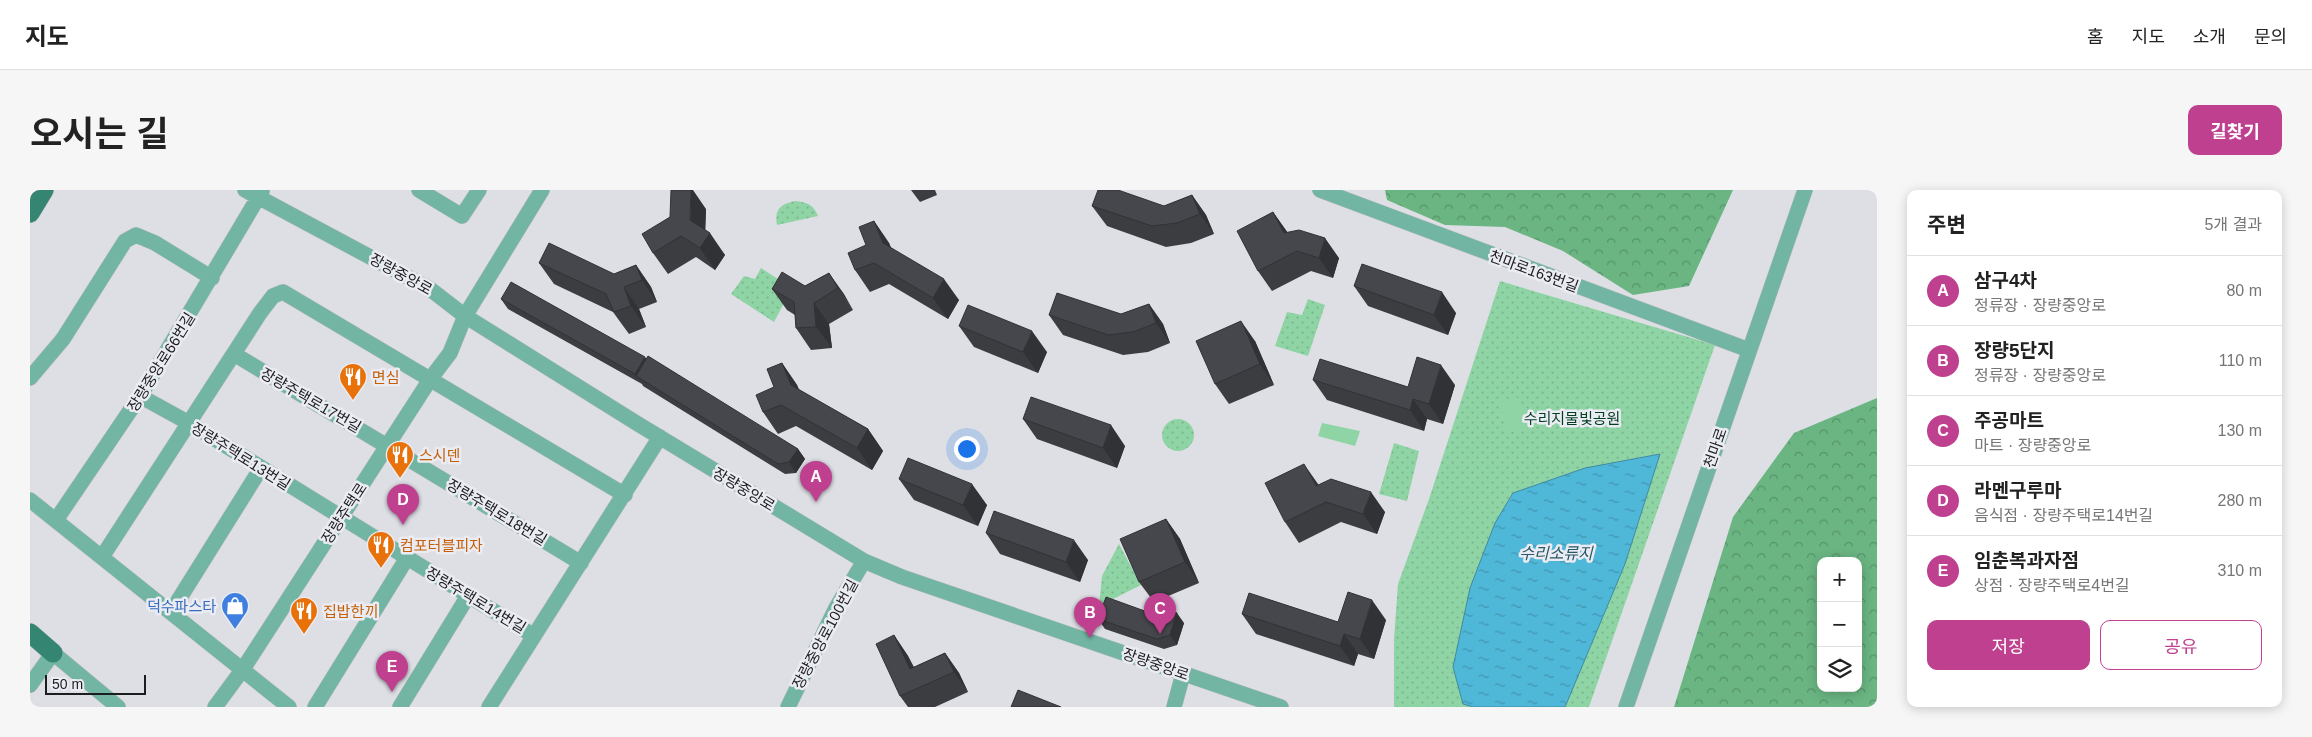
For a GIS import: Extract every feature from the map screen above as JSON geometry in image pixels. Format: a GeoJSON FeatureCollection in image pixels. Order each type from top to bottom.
{"type":"FeatureCollection","features":[{"type":"Feature","properties":{"kind":"main road"},"geometry":{"type":"LineString","coordinates":[[30,213],[44,190]]}},
{"type":"Feature","properties":{"kind":"main road"},"geometry":{"type":"LineString","coordinates":[[30,633],[53,653]]}},
{"type":"Feature","properties":{"kind":"street"},"geometry":{"type":"LineString","coordinates":[[419,190],[462,216],[479,190]]}},
{"type":"Feature","properties":{"kind":"street","name":"장량주택로"},"geometry":{"type":"LineString","coordinates":[[215,707],[243,669],[431,378],[450,353],[465,316],[542,190]]}},
{"type":"Feature","properties":{"kind":"street","name":"천마로163번길"},"geometry":{"type":"LineString","coordinates":[[1320,190],[1749,350]]}},
{"type":"Feature","properties":{"kind":"street","name":"천마로"},"geometry":{"type":"LineString","coordinates":[[1626,707],[1806,190]]}},
{"type":"Feature","properties":{"kind":"street","name":"장량중앙로"},"geometry":{"type":"LineString","coordinates":[[255,193],[430,289],[465,316],[864,561],[902,577],[1281,707]]}},
{"type":"Feature","properties":{"kind":"street","name":"장량중앙로66번길"},"geometry":{"type":"LineString","coordinates":[[56,520],[140,396],[212,278],[255,193]]}},
{"type":"Feature","properties":{"kind":"street"},"geometry":{"type":"LineString","coordinates":[[30,378],[64,339],[125,241],[136,234],[155,243],[212,278]]}},
{"type":"Feature","properties":{"kind":"street"},"geometry":{"type":"LineString","coordinates":[[102,557],[273,296],[283,292],[431,378],[625,495]]}},
{"type":"Feature","properties":{"kind":"street","name":"장량주택로17번길"},"geometry":{"type":"LineString","coordinates":[[234,354],[388,445]]}},
{"type":"Feature","properties":{"kind":"street","name":"장량주택로13번길"},"geometry":{"type":"LineString","coordinates":[[140,396],[341,518]]}},
{"type":"Feature","properties":{"kind":"street"},"geometry":{"type":"LineString","coordinates":[[489,707],[660,437]]}},
{"type":"Feature","properties":{"kind":"street","name":"장량주택로18번길"},"geometry":{"type":"LineString","coordinates":[[388,445],[581,563]]}},
{"type":"Feature","properties":{"kind":"street"},"geometry":{"type":"LineString","coordinates":[[171,612],[261,468]]}},
{"type":"Feature","properties":{"kind":"street"},"geometry":{"type":"LineString","coordinates":[[30,500],[289,707]]}},
{"type":"Feature","properties":{"kind":"street","name":"장량주택로14번길"},"geometry":{"type":"LineString","coordinates":[[341,518],[534,636]]}},
{"type":"Feature","properties":{"kind":"street"},"geometry":{"type":"LineString","coordinates":[[315,707],[407,558]]}},
{"type":"Feature","properties":{"kind":"street","name":"장량중앙로100번길"},"geometry":{"type":"LineString","coordinates":[[788,707],[836,608],[864,561]]}},
{"type":"Feature","properties":{"kind":"street"},"geometry":{"type":"LineString","coordinates":[[400,707],[468,596]]}},
{"type":"Feature","properties":{"kind":"street"},"geometry":{"type":"LineString","coordinates":[[30,685],[53,653],[118,707]]}},
{"type":"Feature","properties":{"kind":"street"},"geometry":{"type":"LineString","coordinates":[[1174,707],[1183,674]]}},
{"type":"Feature","properties":{"kind":"green space"},"geometry":{"type":"Polygon","coordinates":[[[1385,190],[1733,190],[1689,286],[1633,295],[1563,251],[1505,227],[1445,225],[1387,200],[1385,190]]]}},
{"type":"Feature","properties":{"kind":"green space"},"geometry":{"type":"Polygon","coordinates":[[[795,201],[810,205],[818,216],[777,225],[776,219],[780,208],[795,201]]]}},
{"type":"Feature","properties":{"kind":"green space"},"geometry":{"type":"Polygon","coordinates":[[[761,268],[792,288],[774,322],[731,294],[744,276],[755,279],[761,268]]]}},
{"type":"Feature","properties":{"kind":"green space","name":"수리지물빛공원"},"geometry":{"type":"Polygon","coordinates":[[[1500,281],[1715,345],[1589,707],[1394,707],[1394,639],[1398,584],[1429,499],[1500,281]]]}},
{"type":"Feature","properties":{"kind":"green space"},"geometry":{"type":"Polygon","coordinates":[[[1308,299],[1325,305],[1308,356],[1275,346],[1287,312],[1302,315],[1308,299]]]}},
{"type":"Feature","properties":{"kind":"green space"},"geometry":{"type":"Polygon","coordinates":[[[1519,398],[1529,428],[1507,433],[1499,402],[1519,398]]]}},
{"type":"Feature","properties":{"kind":"green space"},"geometry":{"type":"Polygon","coordinates":[[[1877,398],[1877,707],[1674,707],[1733,517],[1794,433],[1877,398]]]}},
{"type":"Feature","properties":{"kind":"green space"},"geometry":{"type":"Polygon","coordinates":[[[1178,419],[1184,420],[1189,424],[1193,429],[1193,441],[1189,446],[1184,450],[1178,451],[1172,450],[1167,446],[1163,441],[1162,435],[1163,429],[1167,424],[1172,420],[1178,419]]]}},
{"type":"Feature","properties":{"kind":"green space"},"geometry":{"type":"Polygon","coordinates":[[[1322,423],[1360,431],[1355,446],[1318,436],[1322,423]]]}},
{"type":"Feature","properties":{"kind":"green space"},"geometry":{"type":"Polygon","coordinates":[[[1394,443],[1419,451],[1407,501],[1379,494],[1394,443]]]}},
{"type":"Feature","properties":{"kind":"green space"},"geometry":{"type":"Polygon","coordinates":[[[1119,544],[1141,585],[1099,606],[1102,576],[1119,544]]]}},
{"type":"Feature","properties":{"kind":"water","name":"수리소류지"},"geometry":{"type":"Polygon","coordinates":[[[1660,454],[1625,564],[1565,707],[1473,707],[1463,704],[1453,667],[1470,588],[1495,523],[1513,493],[1585,468],[1660,454]]]}},
{"type":"Feature","properties":{"kind":"building"},"geometry":{"type":"Polygon","coordinates":[[[671,190],[691,190],[690,220],[710,233],[700,248],[681,236],[653,253],[642,234],[670,217],[671,190]]]}},
{"type":"Feature","properties":{"kind":"building"},"geometry":{"type":"Polygon","coordinates":[[[1098,190],[1118,190],[1164,206],[1192,195],[1200,214],[1177,223],[1152,226],[1092,206],[1098,190]]]}},
{"type":"Feature","properties":{"kind":"building"},"geometry":{"type":"Polygon","coordinates":[[[1273,212],[1284,233],[1299,230],[1325,238],[1319,258],[1297,251],[1258,271],[1237,231],[1273,212]]]}},
{"type":"Feature","properties":{"kind":"building"},"geometry":{"type":"Polygon","coordinates":[[[874,221],[883,243],[944,279],[933,298],[874,263],[855,270],[848,253],[866,245],[859,227],[874,221]]]}},
{"type":"Feature","properties":{"kind":"building"},"geometry":{"type":"Polygon","coordinates":[[[549,243],[614,274],[636,265],[642,280],[624,287],[631,306],[614,312],[606,294],[539,263],[549,243]]]}},
{"type":"Feature","properties":{"kind":"building"},"geometry":{"type":"Polygon","coordinates":[[[1362,264],[1442,292],[1434,315],[1354,286],[1362,264]]]}},
{"type":"Feature","properties":{"kind":"building"},"geometry":{"type":"Polygon","coordinates":[[[782,272],[805,286],[829,273],[838,288],[814,303],[816,327],[796,328],[794,302],[772,289],[782,272]]]}},
{"type":"Feature","properties":{"kind":"building"},"geometry":{"type":"Polygon","coordinates":[[[511,282],[645,357],[635,374],[501,299],[511,282]]]}},
{"type":"Feature","properties":{"kind":"building"},"geometry":{"type":"Polygon","coordinates":[[[1057,293],[1121,314],[1149,304],[1156,323],[1133,332],[1108,335],[1049,315],[1057,293]]]}},
{"type":"Feature","properties":{"kind":"building"},"geometry":{"type":"Polygon","coordinates":[[[968,305],[1032,331],[1023,352],[959,326],[968,305]]]}},
{"type":"Feature","properties":{"kind":"building"},"geometry":{"type":"Polygon","coordinates":[[[1241,321],[1260,364],[1215,384],[1196,341],[1241,321]]]}},
{"type":"Feature","properties":{"kind":"building"},"geometry":{"type":"Polygon","coordinates":[[[648,356],[798,449],[789,462],[778,464],[636,376],[648,356]]]}},
{"type":"Feature","properties":{"kind":"building"},"geometry":{"type":"Polygon","coordinates":[[[1417,357],[1441,365],[1429,404],[1413,399],[1410,410],[1313,380],[1320,359],[1408,387],[1417,357]]]}},
{"type":"Feature","properties":{"kind":"building"},"geometry":{"type":"Polygon","coordinates":[[[782,363],[791,385],[868,429],[857,448],[781,405],[763,412],[756,395],[774,387],[767,369],[782,363]]]}},
{"type":"Feature","properties":{"kind":"building"},"geometry":{"type":"Polygon","coordinates":[[[1031,397],[1111,425],[1103,448],[1023,419],[1031,397]]]}},
{"type":"Feature","properties":{"kind":"building"},"geometry":{"type":"Polygon","coordinates":[[[908,458],[972,484],[963,505],[899,479],[908,458]]]}},
{"type":"Feature","properties":{"kind":"building"},"geometry":{"type":"Polygon","coordinates":[[[1304,464],[1316,486],[1331,479],[1371,492],[1363,514],[1326,502],[1285,522],[1265,483],[1304,464]]]}},
{"type":"Feature","properties":{"kind":"building"},"geometry":{"type":"Polygon","coordinates":[[[994,511],[1074,540],[1066,562],[986,533],[994,511]]]}},
{"type":"Feature","properties":{"kind":"building"},"geometry":{"type":"Polygon","coordinates":[[[1166,519],[1185,562],[1139,582],[1120,539],[1166,519]]]}},
{"type":"Feature","properties":{"kind":"building"},"geometry":{"type":"Polygon","coordinates":[[[1348,592],[1372,600],[1360,639],[1344,634],[1340,646],[1242,614],[1249,593],[1338,622],[1348,592]]]}},
{"type":"Feature","properties":{"kind":"building"},"geometry":{"type":"Polygon","coordinates":[[[1106,597],[1153,614],[1156,605],[1177,613],[1170,635],[1157,639],[1098,619],[1106,597]]]}},
{"type":"Feature","properties":{"kind":"building"},"geometry":{"type":"Polygon","coordinates":[[[894,635],[910,669],[945,653],[954,672],[900,696],[876,644],[894,635]]]}},
{"type":"Feature","properties":{"kind":"building"},"geometry":{"type":"Polygon","coordinates":[[[1018,690],[1061,707],[1011,707],[1018,690]]]}},
{"type":"Feature","properties":{"kind":"place","name":"면심"},"geometry":{"type":"Point","coordinates":[353,401]}},
{"type":"Feature","properties":{"kind":"place","name":"스시덴"},"geometry":{"type":"Point","coordinates":[400,479]}},
{"type":"Feature","properties":{"kind":"place","name":"삼구4차"},"geometry":{"type":"Point","coordinates":[816,502]}},
{"type":"Feature","properties":{"kind":"place","name":"라멘구루마"},"geometry":{"type":"Point","coordinates":[403,525]}},
{"type":"Feature","properties":{"kind":"place","name":"컴포터블피자"},"geometry":{"type":"Point","coordinates":[381,569]}},
{"type":"Feature","properties":{"kind":"place","name":"덕수파스타"},"geometry":{"type":"Point","coordinates":[235,630]}},
{"type":"Feature","properties":{"kind":"place","name":"주공마트"},"geometry":{"type":"Point","coordinates":[1160,634]}},
{"type":"Feature","properties":{"kind":"place","name":"집밥한끼"},"geometry":{"type":"Point","coordinates":[304,635]}},
{"type":"Feature","properties":{"kind":"place","name":"장량5단지"},"geometry":{"type":"Point","coordinates":[1090,638]}},
{"type":"Feature","properties":{"kind":"place","name":"임춘복과자점"},"geometry":{"type":"Point","coordinates":[392,692]}}]}
